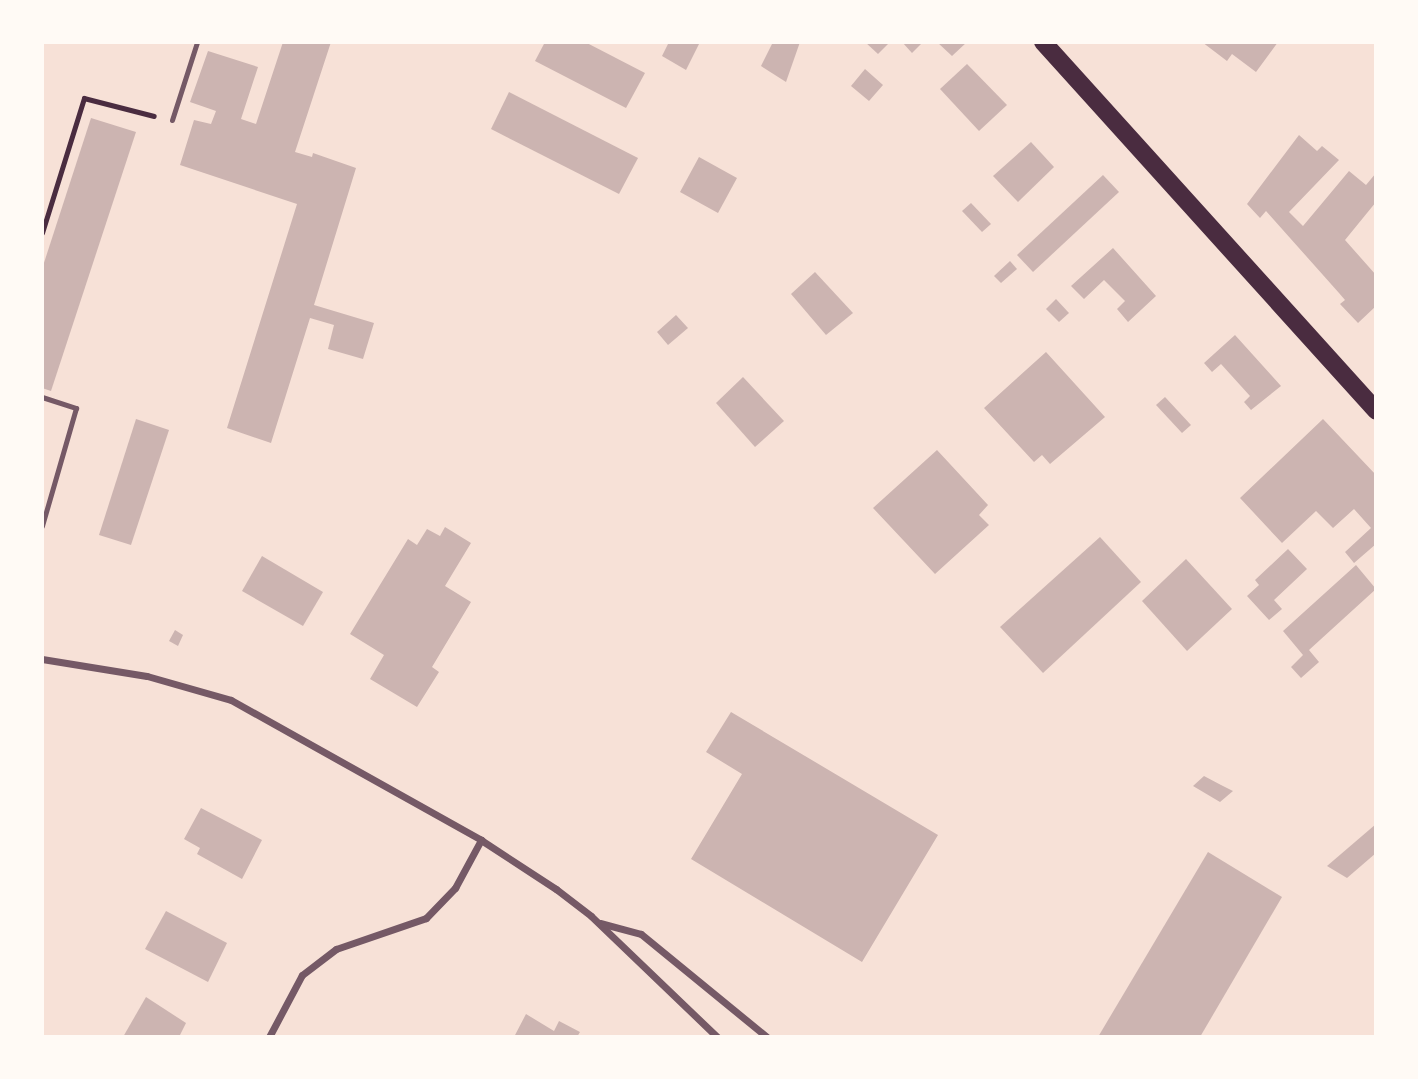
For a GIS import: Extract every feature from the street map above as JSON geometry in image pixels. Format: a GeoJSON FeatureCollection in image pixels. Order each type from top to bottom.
{"type":"FeatureCollection","features":[{"type":"Feature","properties":{"kind":"main road"},"geometry":{"type":"LineString","coordinates":[[1043,42],[1376,411]]}},
{"type":"Feature","properties":{"kind":"street"},"geometry":{"type":"LineString","coordinates":[[42,659],[219,693],[481,840],[598,922],[717,1037]]}},
{"type":"Feature","properties":{"kind":"street"},"geometry":{"type":"LineString","coordinates":[[269,1037],[302,975],[336,949],[426,918],[455,888],[481,840]]}},
{"type":"Feature","properties":{"kind":"street"},"geometry":{"type":"LineString","coordinates":[[598,922],[642,934],[767,1037]]}},
{"type":"Feature","properties":{"kind":"lane"},"geometry":{"type":"LineString","coordinates":[[172,120],[197,42]]}},
{"type":"Feature","properties":{"kind":"lane"},"geometry":{"type":"LineString","coordinates":[[42,397],[76,408],[42,526]]}},
{"type":"Feature","properties":{"kind":"path"},"geometry":{"type":"LineString","coordinates":[[42,233],[84,98],[172,120]]}},
{"type":"Feature","properties":{"kind":"building"},"geometry":{"type":"Polygon","coordinates":[[[283,42],[331,42],[295,152],[312,157],[313,153],[356,168],[314,305],[374,323],[363,359],[328,349],[334,325],[310,318],[271,443],[227,428],[297,204],[180,165],[194,120],[211,124],[216,111],[190,102],[208,51],[258,67],[241,119],[256,124],[283,42]]]}},
{"type":"Feature","properties":{"kind":"building"},"geometry":{"type":"Polygon","coordinates":[[[545,42],[585,42],[645,73],[626,108],[535,61],[545,42]]]}},
{"type":"Feature","properties":{"kind":"building"},"geometry":{"type":"Polygon","coordinates":[[[669,42],[700,42],[686,70],[662,56],[669,42]]]}},
{"type":"Feature","properties":{"kind":"building"},"geometry":{"type":"Polygon","coordinates":[[[773,42],[800,42],[786,82],[761,66],[773,42]]]}},
{"type":"Feature","properties":{"kind":"building"},"geometry":{"type":"Polygon","coordinates":[[[865,42],[890,42],[878,54],[865,42]]]}},
{"type":"Feature","properties":{"kind":"building"},"geometry":{"type":"Polygon","coordinates":[[[902,42],[923,42],[912,53],[902,42]]]}},
{"type":"Feature","properties":{"kind":"building"},"geometry":{"type":"Polygon","coordinates":[[[937,42],[967,42],[952,56],[937,42]]]}},
{"type":"Feature","properties":{"kind":"building"},"geometry":{"type":"Polygon","coordinates":[[[1202,42],[1278,42],[1256,72],[1232,54],[1227,61],[1202,42]]]}},
{"type":"Feature","properties":{"kind":"building"},"geometry":{"type":"Polygon","coordinates":[[[967,64],[1007,105],[979,131],[940,89],[967,64]]]}},
{"type":"Feature","properties":{"kind":"building"},"geometry":{"type":"Polygon","coordinates":[[[865,69],[883,85],[869,101],[851,86],[865,69]]]}},
{"type":"Feature","properties":{"kind":"building"},"geometry":{"type":"Polygon","coordinates":[[[509,92],[638,158],[619,194],[491,129],[509,92]]]}},
{"type":"Feature","properties":{"kind":"building"},"geometry":{"type":"Polygon","coordinates":[[[91,118],[136,132],[51,391],[42,388],[42,269],[91,118]]]}},
{"type":"Feature","properties":{"kind":"building"},"geometry":{"type":"Polygon","coordinates":[[[1299,135],[1317,151],[1322,146],[1339,160],[1289,212],[1303,226],[1349,171],[1366,185],[1376,173],[1376,202],[1345,240],[1376,275],[1376,306],[1358,323],[1340,304],[1345,300],[1266,211],[1260,218],[1247,204],[1299,135]]]}},
{"type":"Feature","properties":{"kind":"building"},"geometry":{"type":"Polygon","coordinates":[[[1031,142],[1054,167],[1018,202],[993,176],[1031,142]]]}},
{"type":"Feature","properties":{"kind":"building"},"geometry":{"type":"Polygon","coordinates":[[[699,157],[737,178],[718,213],[680,192],[699,157]]]}},
{"type":"Feature","properties":{"kind":"building"},"geometry":{"type":"Polygon","coordinates":[[[1103,175],[1119,192],[1033,272],[1017,255],[1103,175]]]}},
{"type":"Feature","properties":{"kind":"building"},"geometry":{"type":"Polygon","coordinates":[[[971,203],[991,224],[982,232],[962,211],[971,203]]]}},
{"type":"Feature","properties":{"kind":"building"},"geometry":{"type":"Polygon","coordinates":[[[1113,248],[1156,296],[1128,322],[1117,309],[1125,301],[1104,280],[1084,299],[1071,286],[1113,248]]]}},
{"type":"Feature","properties":{"kind":"building"},"geometry":{"type":"Polygon","coordinates":[[[1010,261],[1017,269],[1001,283],[994,276],[1010,261]]]}},
{"type":"Feature","properties":{"kind":"building"},"geometry":{"type":"Polygon","coordinates":[[[815,272],[853,313],[826,335],[791,294],[815,272]]]}},
{"type":"Feature","properties":{"kind":"building"},"geometry":{"type":"Polygon","coordinates":[[[1056,299],[1069,313],[1059,322],[1046,309],[1056,299]]]}},
{"type":"Feature","properties":{"kind":"building"},"geometry":{"type":"Polygon","coordinates":[[[676,315],[688,328],[668,345],[657,332],[676,315]]]}},
{"type":"Feature","properties":{"kind":"building"},"geometry":{"type":"Polygon","coordinates":[[[1235,335],[1281,386],[1251,410],[1244,402],[1250,396],[1221,364],[1212,372],[1204,363],[1235,335]]]}},
{"type":"Feature","properties":{"kind":"building"},"geometry":{"type":"Polygon","coordinates":[[[1046,352],[1105,417],[1050,464],[1042,455],[1034,462],[984,408],[1046,352]]]}},
{"type":"Feature","properties":{"kind":"building"},"geometry":{"type":"Polygon","coordinates":[[[743,377],[784,421],[755,447],[716,403],[743,377]]]}},
{"type":"Feature","properties":{"kind":"building"},"geometry":{"type":"Polygon","coordinates":[[[1165,397],[1191,425],[1182,433],[1156,405],[1165,397]]]}},
{"type":"Feature","properties":{"kind":"building"},"geometry":{"type":"Polygon","coordinates":[[[136,419],[169,430],[131,545],[99,535],[136,419]]]}},
{"type":"Feature","properties":{"kind":"building"},"geometry":{"type":"Polygon","coordinates":[[[1323,419],[1376,475],[1376,544],[1354,563],[1345,552],[1371,528],[1354,509],[1333,528],[1316,511],[1282,543],[1240,498],[1323,419]]]}},
{"type":"Feature","properties":{"kind":"building"},"geometry":{"type":"Polygon","coordinates":[[[937,450],[988,505],[979,515],[989,525],[935,574],[873,508],[937,450]]]}},
{"type":"Feature","properties":{"kind":"building"},"geometry":{"type":"Polygon","coordinates":[[[445,527],[471,543],[445,586],[471,602],[432,667],[439,672],[417,707],[370,679],[384,655],[350,634],[408,539],[417,545],[427,529],[440,536],[445,527]]]}},
{"type":"Feature","properties":{"kind":"building"},"geometry":{"type":"Polygon","coordinates":[[[1100,537],[1141,582],[1043,673],[1000,627],[1100,537]]]}},
{"type":"Feature","properties":{"kind":"building"},"geometry":{"type":"Polygon","coordinates":[[[1288,549],[1307,569],[1274,600],[1282,609],[1269,620],[1247,596],[1259,585],[1255,580],[1288,549]]]}},
{"type":"Feature","properties":{"kind":"building"},"geometry":{"type":"Polygon","coordinates":[[[262,556],[323,592],[303,626],[242,591],[262,556]]]}},
{"type":"Feature","properties":{"kind":"building"},"geometry":{"type":"Polygon","coordinates":[[[1186,559],[1232,609],[1187,651],[1142,601],[1186,559]]]}},
{"type":"Feature","properties":{"kind":"building"},"geometry":{"type":"Polygon","coordinates":[[[1356,565],[1376,589],[1309,650],[1319,662],[1301,678],[1291,667],[1303,655],[1283,631],[1356,565]]]}},
{"type":"Feature","properties":{"kind":"building"},"geometry":{"type":"Polygon","coordinates":[[[175,630],[183,635],[178,646],[169,641],[175,630]]]}},
{"type":"Feature","properties":{"kind":"building"},"geometry":{"type":"Polygon","coordinates":[[[731,712],[938,835],[862,962],[691,859],[742,774],[706,752],[731,712]]]}},
{"type":"Feature","properties":{"kind":"building"},"geometry":{"type":"Polygon","coordinates":[[[1204,776],[1233,791],[1220,802],[1193,786],[1204,776]]]}},
{"type":"Feature","properties":{"kind":"building"},"geometry":{"type":"Polygon","coordinates":[[[201,808],[262,840],[242,879],[197,854],[200,848],[184,839],[201,808]]]}},
{"type":"Feature","properties":{"kind":"building"},"geometry":{"type":"Polygon","coordinates":[[[1376,824],[1376,853],[1347,878],[1327,866],[1376,824]]]}},
{"type":"Feature","properties":{"kind":"building"},"geometry":{"type":"Polygon","coordinates":[[[1208,852],[1282,897],[1200,1037],[1098,1037],[1208,852]]]}},
{"type":"Feature","properties":{"kind":"building"},"geometry":{"type":"Polygon","coordinates":[[[166,911],[227,943],[208,982],[145,949],[166,911]]]}},
{"type":"Feature","properties":{"kind":"building"},"geometry":{"type":"Polygon","coordinates":[[[146,997],[186,1023],[179,1037],[123,1037],[146,997]]]}},
{"type":"Feature","properties":{"kind":"building"},"geometry":{"type":"Polygon","coordinates":[[[526,1014],[554,1031],[559,1021],[580,1032],[577,1037],[514,1037],[526,1014]]]}}]}
